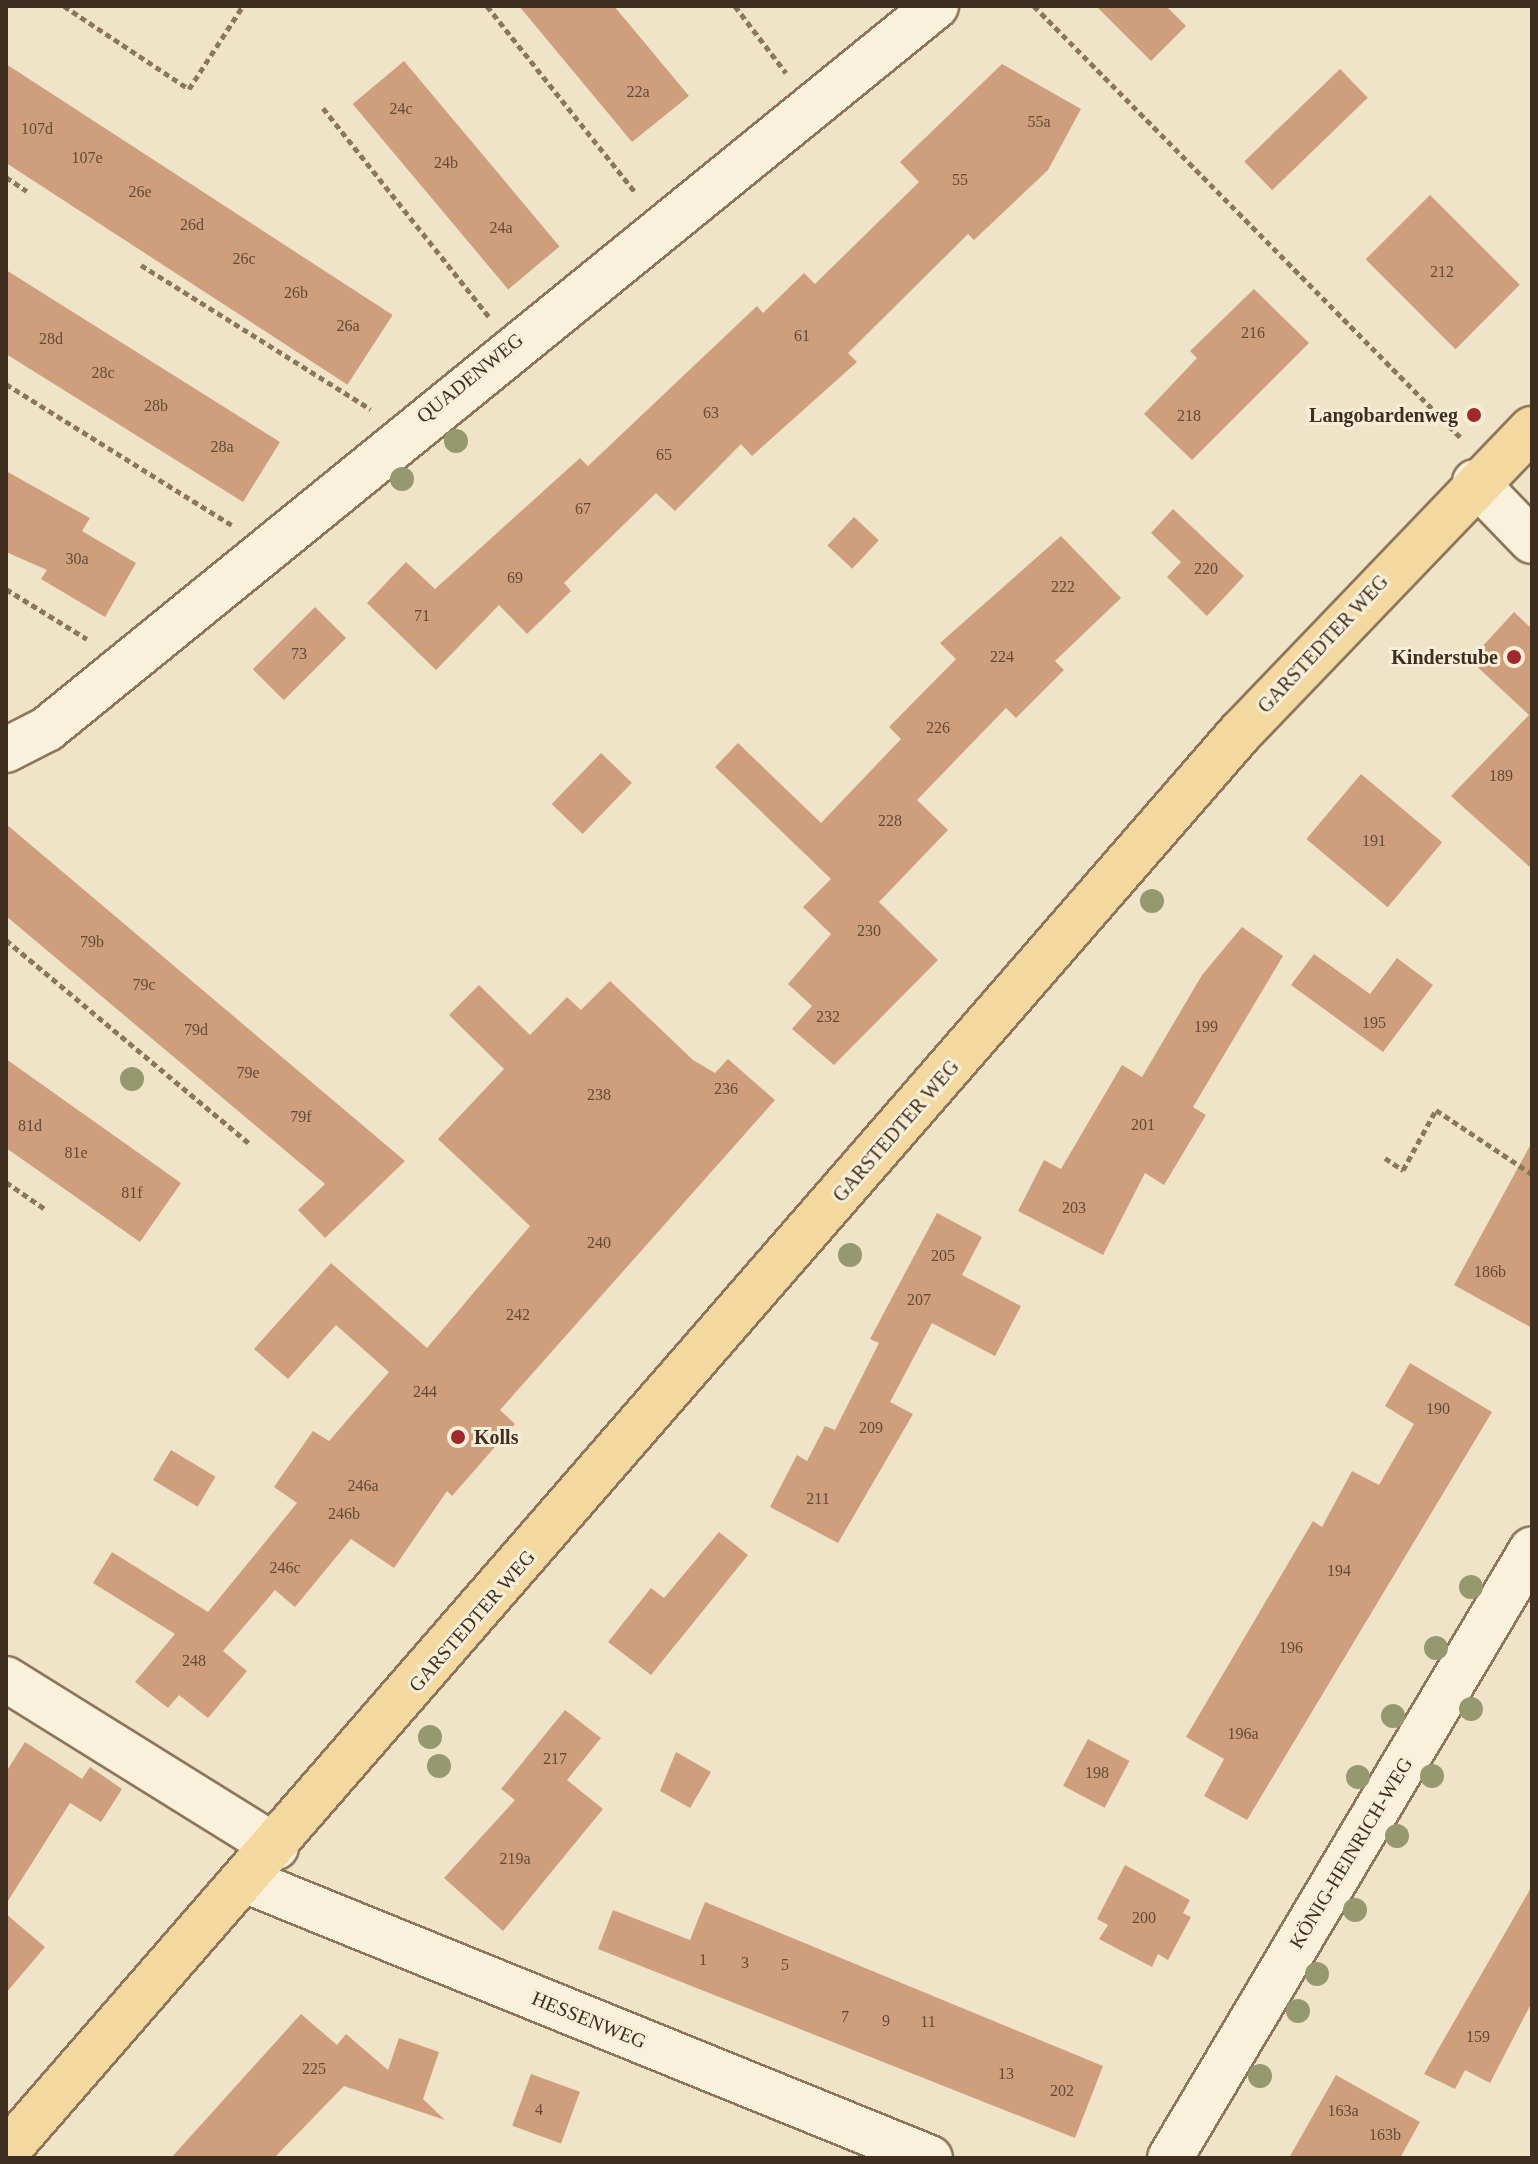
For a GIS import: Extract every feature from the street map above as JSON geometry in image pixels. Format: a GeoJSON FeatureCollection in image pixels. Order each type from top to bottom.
{"type":"FeatureCollection","features":[{"type":"Feature","properties":{"kind":"main road","name":"GARSTEDTER WEG"},"geometry":{"type":"LineString","coordinates":[[6,2152],[247,1881],[1241,732],[1482,474],[1532,429]]}},
{"type":"Feature","properties":{"kind":"street","name":"QUADENWEG"},"geometry":{"type":"LineString","coordinates":[[6,750],[47,729],[511,345],[936,6]]}},
{"type":"Feature","properties":{"kind":"street"},"geometry":{"type":"LineString","coordinates":[[1482,474],[1532,541]]}},
{"type":"Feature","properties":{"kind":"street","name":"KÖNIG-HEINRICH-WEG"},"geometry":{"type":"LineString","coordinates":[[1170,2158],[1532,1549]]}},
{"type":"Feature","properties":{"kind":"street"},"geometry":{"type":"LineString","coordinates":[[6,1679],[276,1847]]}},
{"type":"Feature","properties":{"kind":"street","name":"HESSENWEG"},"geometry":{"type":"LineString","coordinates":[[247,1881],[930,2158]]}},
{"type":"Feature","properties":{"kind":"path"},"geometry":{"type":"LineString","coordinates":[[64,6],[189,89],[243,6]]}},
{"type":"Feature","properties":{"kind":"path"},"geometry":{"type":"LineString","coordinates":[[487,6],[662,226]]}},
{"type":"Feature","properties":{"kind":"path"},"geometry":{"type":"LineString","coordinates":[[735,6],[811,106]]}},
{"type":"Feature","properties":{"kind":"path"},"geometry":{"type":"LineString","coordinates":[[1034,6],[1482,474]]}},
{"type":"Feature","properties":{"kind":"path"},"geometry":{"type":"LineString","coordinates":[[323,108],[511,345]]}},
{"type":"Feature","properties":{"kind":"path"},"geometry":{"type":"LineString","coordinates":[[6,177],[27,191]]}},
{"type":"Feature","properties":{"kind":"path"},"geometry":{"type":"LineString","coordinates":[[141,265],[406,431]]}},
{"type":"Feature","properties":{"kind":"path"},"geometry":{"type":"LineString","coordinates":[[6,384],[267,547]]}},
{"type":"Feature","properties":{"kind":"path"},"geometry":{"type":"LineString","coordinates":[[6,589],[125,663]]}},
{"type":"Feature","properties":{"kind":"path"},"geometry":{"type":"LineString","coordinates":[[6,940],[250,1144]]}},
{"type":"Feature","properties":{"kind":"path"},"geometry":{"type":"LineString","coordinates":[[1385,1158],[1403,1170],[1436,1110],[1532,1174]]}},
{"type":"Feature","properties":{"kind":"path"},"geometry":{"type":"LineString","coordinates":[[6,1182],[45,1209]]}},
{"type":"Feature","properties":{"kind":"building"},"geometry":{"type":"Polygon","coordinates":[[[519,6],[614,6],[689,96],[632,142],[519,6]]]}},
{"type":"Feature","properties":{"kind":"building"},"geometry":{"type":"Polygon","coordinates":[[[1096,6],[1166,6],[1186,26],[1151,61],[1096,6]]]}},
{"type":"Feature","properties":{"kind":"building"},"geometry":{"type":"Polygon","coordinates":[[[404,61],[560,246],[508,289],[353,104],[404,61]]]}},
{"type":"Feature","properties":{"kind":"building"},"geometry":{"type":"Polygon","coordinates":[[[6,64],[393,315],[347,385],[6,163],[6,64]]]}},
{"type":"Feature","properties":{"kind":"building"},"geometry":{"type":"Polygon","coordinates":[[[1002,64],[1081,109],[1048,170],[974,240],[968,234],[848,353],[857,362],[752,456],[741,444],[675,511],[656,493],[564,583],[571,591],[527,634],[499,605],[436,670],[367,603],[406,562],[435,589],[580,458],[588,466],[757,306],[763,313],[804,273],[815,284],[919,182],[900,162],[1002,64]]]}},
{"type":"Feature","properties":{"kind":"building"},"geometry":{"type":"Polygon","coordinates":[[[1340,69],[1368,98],[1272,190],[1244,161],[1340,69]]]}},
{"type":"Feature","properties":{"kind":"building"},"geometry":{"type":"Polygon","coordinates":[[[1430,195],[1520,285],[1455,349],[1366,259],[1430,195]]]}},
{"type":"Feature","properties":{"kind":"building"},"geometry":{"type":"Polygon","coordinates":[[[6,270],[280,442],[243,502],[6,354],[6,270]]]}},
{"type":"Feature","properties":{"kind":"building"},"geometry":{"type":"Polygon","coordinates":[[[1254,289],[1309,343],[1192,460],[1144,414],[1197,358],[1190,351],[1254,289]]]}},
{"type":"Feature","properties":{"kind":"building"},"geometry":{"type":"Polygon","coordinates":[[[6,471],[90,518],[82,531],[136,563],[105,617],[41,579],[47,570],[6,552],[6,471]]]}},
{"type":"Feature","properties":{"kind":"building"},"geometry":{"type":"Polygon","coordinates":[[[1173,509],[1244,576],[1207,616],[1167,577],[1181,562],[1151,533],[1173,509]]]}},
{"type":"Feature","properties":{"kind":"building"},"geometry":{"type":"Polygon","coordinates":[[[854,517],[879,540],[852,569],[827,546],[854,517]]]}},
{"type":"Feature","properties":{"kind":"building"},"geometry":{"type":"Polygon","coordinates":[[[1061,536],[1121,598],[1055,661],[1064,670],[1016,718],[1006,708],[917,800],[948,830],[879,902],[938,960],[834,1065],[792,1029],[812,1006],[788,984],[831,934],[803,907],[831,879],[715,767],[738,743],[821,823],[901,739],[889,727],[956,659],[940,643],[1061,536]]]}},
{"type":"Feature","properties":{"kind":"building"},"geometry":{"type":"Polygon","coordinates":[[[315,607],[346,638],[284,700],[253,669],[315,607]]]}},
{"type":"Feature","properties":{"kind":"building"},"geometry":{"type":"Polygon","coordinates":[[[1514,612],[1532,629],[1532,869],[1451,796],[1529,715],[1470,660],[1514,612]]]}},
{"type":"Feature","properties":{"kind":"building"},"geometry":{"type":"Polygon","coordinates":[[[601,753],[632,783],[583,834],[552,804],[601,753]]]}},
{"type":"Feature","properties":{"kind":"building"},"geometry":{"type":"Polygon","coordinates":[[[1361,774],[1442,842],[1388,907],[1306,839],[1361,774]]]}},
{"type":"Feature","properties":{"kind":"building"},"geometry":{"type":"Polygon","coordinates":[[[6,824],[405,1161],[325,1238],[298,1210],[325,1184],[6,916],[6,824]]]}},
{"type":"Feature","properties":{"kind":"building"},"geometry":{"type":"Polygon","coordinates":[[[1242,927],[1283,956],[1193,1107],[1206,1115],[1164,1185],[1145,1173],[1103,1255],[1018,1211],[1044,1160],[1061,1169],[1122,1065],[1142,1077],[1202,975],[1242,927]]]}},
{"type":"Feature","properties":{"kind":"building"},"geometry":{"type":"Polygon","coordinates":[[[1314,954],[1370,994],[1397,958],[1433,985],[1383,1052],[1291,985],[1314,954]]]}},
{"type":"Feature","properties":{"kind":"building"},"geometry":{"type":"Polygon","coordinates":[[[610,981],[693,1060],[715,1073],[728,1059],[775,1100],[500,1410],[515,1424],[452,1496],[447,1491],[394,1568],[351,1539],[295,1607],[275,1590],[223,1651],[247,1671],[208,1718],[179,1695],[168,1708],[135,1682],[175,1634],[93,1583],[112,1552],[208,1612],[297,1503],[274,1487],[313,1431],[329,1441],[389,1372],[336,1325],[288,1379],[254,1349],[331,1263],[427,1348],[530,1226],[438,1139],[504,1069],[449,1015],[479,985],[530,1035],[567,997],[581,1010],[610,981]]]}},
{"type":"Feature","properties":{"kind":"building"},"geometry":{"type":"Polygon","coordinates":[[[6,1059],[181,1183],[140,1242],[6,1148],[6,1059]]]}},
{"type":"Feature","properties":{"kind":"building"},"geometry":{"type":"Polygon","coordinates":[[[1532,1142],[1532,1328],[1454,1285],[1532,1142]]]}},
{"type":"Feature","properties":{"kind":"building"},"geometry":{"type":"Polygon","coordinates":[[[937,1213],[982,1237],[962,1275],[1021,1306],[995,1356],[932,1323],[890,1402],[913,1414],[838,1543],[770,1507],[797,1455],[807,1461],[825,1426],[835,1430],[879,1343],[870,1339],[937,1213]]]}},
{"type":"Feature","properties":{"kind":"building"},"geometry":{"type":"Polygon","coordinates":[[[1410,1363],[1492,1412],[1247,1820],[1204,1796],[1224,1759],[1186,1737],[1313,1521],[1322,1527],[1352,1471],[1379,1485],[1414,1424],[1385,1406],[1410,1363]]]}},
{"type":"Feature","properties":{"kind":"building"},"geometry":{"type":"Polygon","coordinates":[[[171,1450],[216,1477],[198,1507],[153,1480],[171,1450]]]}},
{"type":"Feature","properties":{"kind":"building"},"geometry":{"type":"Polygon","coordinates":[[[719,1532],[748,1555],[651,1675],[608,1642],[651,1588],[664,1598],[719,1532]]]}},
{"type":"Feature","properties":{"kind":"building"},"geometry":{"type":"Polygon","coordinates":[[[565,1710],[601,1738],[567,1780],[603,1809],[503,1931],[444,1878],[515,1800],[501,1789],[565,1710]]]}},
{"type":"Feature","properties":{"kind":"building"},"geometry":{"type":"Polygon","coordinates":[[[1088,1739],[1129,1761],[1105,1808],[1063,1786],[1088,1739]]]}},
{"type":"Feature","properties":{"kind":"building"},"geometry":{"type":"Polygon","coordinates":[[[25,1742],[82,1779],[90,1767],[122,1789],[101,1822],[70,1803],[6,1904],[6,1772],[25,1742]]]}},
{"type":"Feature","properties":{"kind":"building"},"geometry":{"type":"Polygon","coordinates":[[[676,1752],[711,1772],[690,1808],[660,1791],[676,1752]]]}},
{"type":"Feature","properties":{"kind":"building"},"geometry":{"type":"Polygon","coordinates":[[[1125,1865],[1190,1900],[1183,1913],[1191,1917],[1168,1960],[1158,1954],[1152,1967],[1099,1939],[1108,1925],[1097,1919],[1125,1865]]]}},
{"type":"Feature","properties":{"kind":"building"},"geometry":{"type":"Polygon","coordinates":[[[1532,1886],[1532,2002],[1490,2083],[1465,2070],[1455,2089],[1424,2074],[1532,1886]]]}},
{"type":"Feature","properties":{"kind":"building"},"geometry":{"type":"Polygon","coordinates":[[[705,1902],[1103,2066],[1075,2138],[598,1949],[613,1910],[690,1940],[705,1902]]]}},
{"type":"Feature","properties":{"kind":"building"},"geometry":{"type":"Polygon","coordinates":[[[6,1914],[45,1947],[6,1993],[6,1914]]]}},
{"type":"Feature","properties":{"kind":"building"},"geometry":{"type":"Polygon","coordinates":[[[301,2014],[337,2045],[346,2034],[388,2070],[399,2038],[439,2052],[423,2099],[445,2120],[344,2086],[274,2158],[171,2158],[301,2014]]]}},
{"type":"Feature","properties":{"kind":"building"},"geometry":{"type":"Polygon","coordinates":[[[531,2074],[580,2092],[561,2143],[512,2126],[531,2074]]]}},
{"type":"Feature","properties":{"kind":"building"},"geometry":{"type":"Polygon","coordinates":[[[1336,2075],[1420,2122],[1400,2158],[1289,2158],[1336,2075]]]}},
{"type":"Feature","properties":{"kind":"place","name":"Langobardenweg"},"geometry":{"type":"Point","coordinates":[1474,415]}},
{"type":"Feature","properties":{"kind":"place","name":"Kinderstube"},"geometry":{"type":"Point","coordinates":[1514,657]}},
{"type":"Feature","properties":{"kind":"place","name":"Kolls"},"geometry":{"type":"Point","coordinates":[458,1437]}}]}
